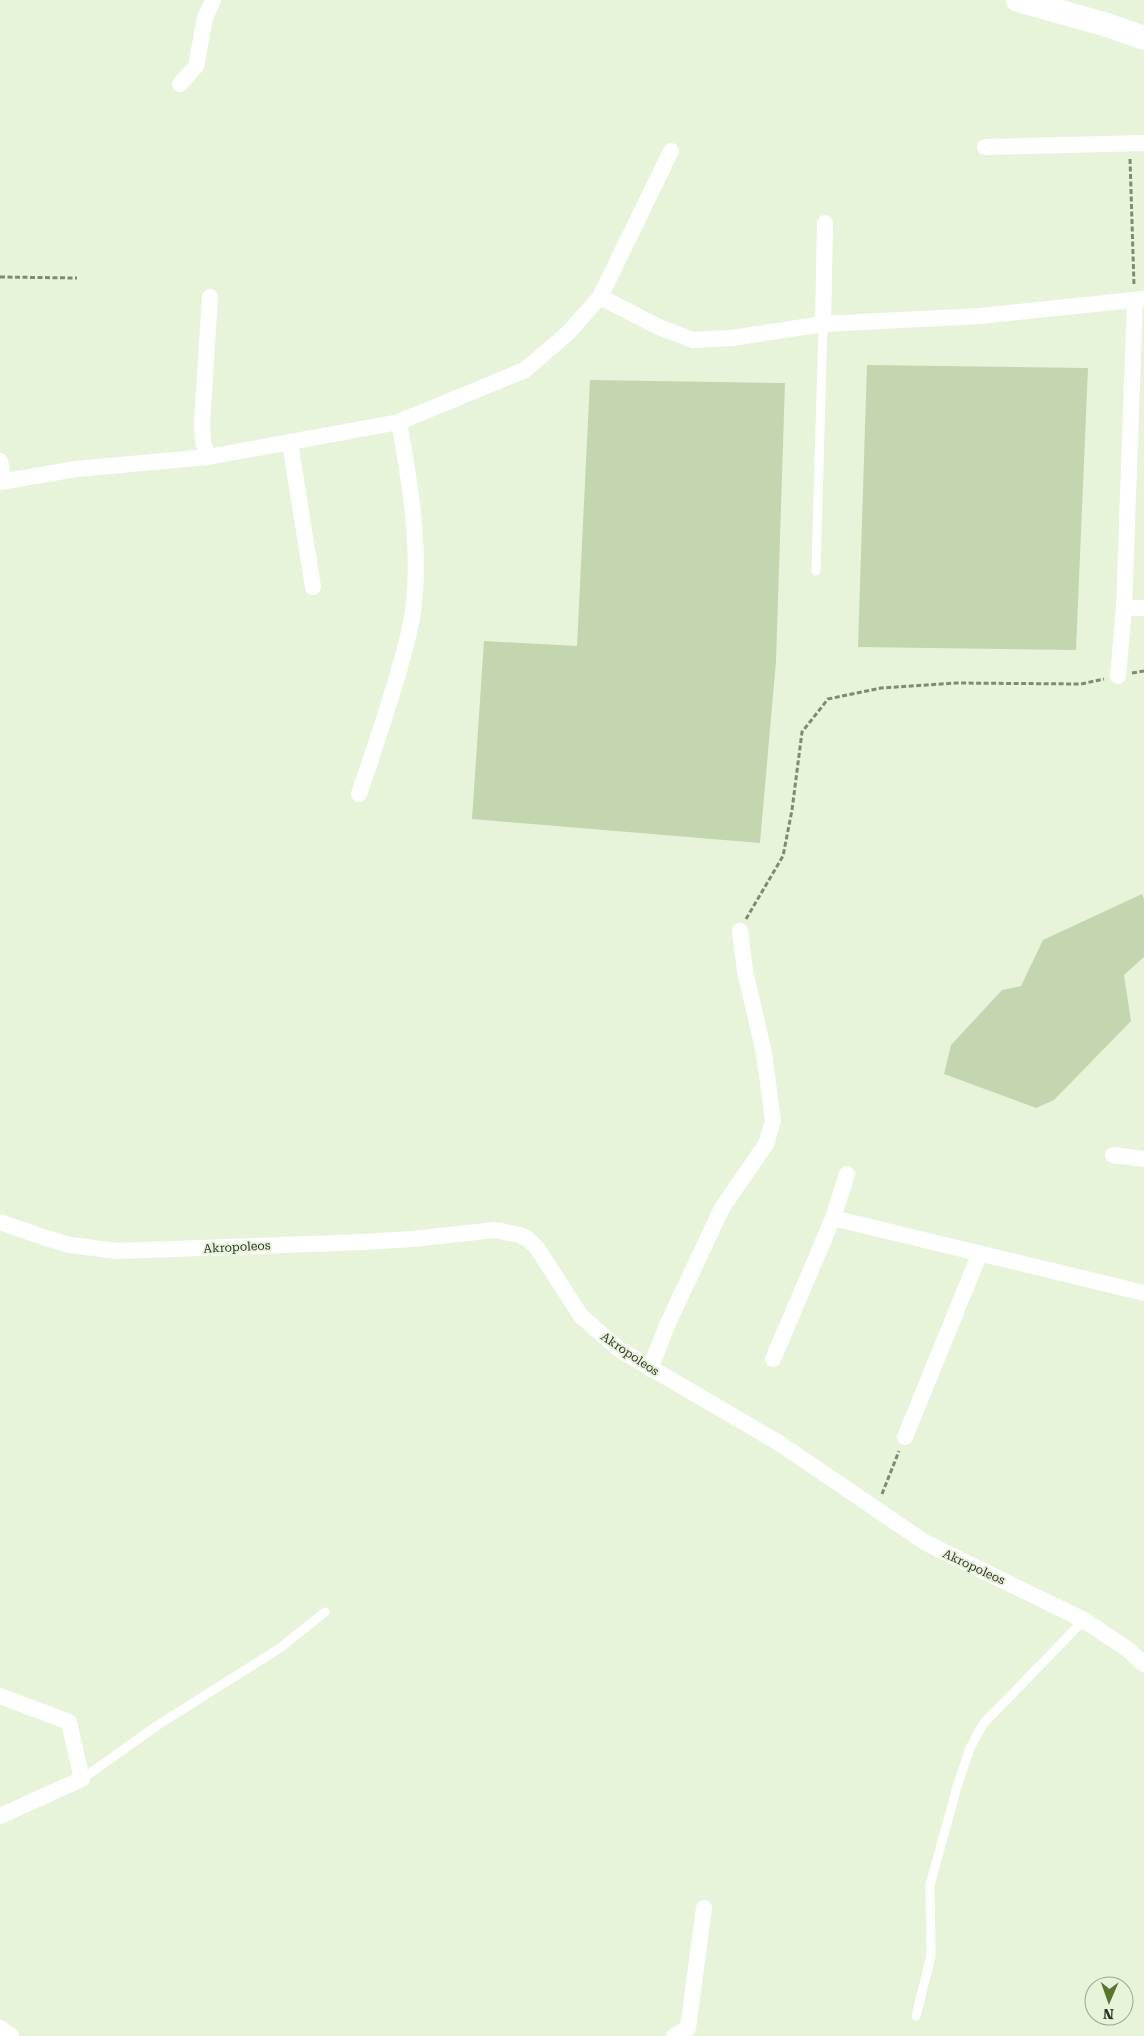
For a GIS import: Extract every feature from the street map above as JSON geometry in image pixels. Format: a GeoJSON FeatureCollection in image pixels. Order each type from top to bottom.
{"type":"FeatureCollection","features":[{"type":"Feature","properties":{"kind":"main road"},"geometry":{"type":"LineString","coordinates":[[1018,0],[1139,32]]}},
{"type":"Feature","properties":{"kind":"street"},"geometry":{"type":"LineString","coordinates":[[180,84],[196,66],[205,18],[213,0]]}},
{"type":"Feature","properties":{"kind":"street"},"geometry":{"type":"LineString","coordinates":[[985,147],[1137,143]]}},
{"type":"Feature","properties":{"kind":"street"},"geometry":{"type":"LineString","coordinates":[[0,461],[2,481],[76,470],[208,457],[290,443],[399,422],[525,370],[568,332],[600,298],[671,152]]}},
{"type":"Feature","properties":{"kind":"street"},"geometry":{"type":"LineString","coordinates":[[824,324],[825,223]]}},
{"type":"Feature","properties":{"kind":"street"},"geometry":{"type":"LineString","coordinates":[[208,457],[203,442],[202,422],[210,297]]}},
{"type":"Feature","properties":{"kind":"street"},"geometry":{"type":"LineString","coordinates":[[600,298],[661,328],[692,340],[732,338],[824,324],[980,316],[1139,299],[1124,608],[1118,676]]}},
{"type":"Feature","properties":{"kind":"street"},"geometry":{"type":"LineString","coordinates":[[359,794],[380,736],[406,645],[414,606],[415,528],[411,491],[399,422]]}},
{"type":"Feature","properties":{"kind":"street"},"geometry":{"type":"LineString","coordinates":[[290,443],[313,587]]}},
{"type":"Feature","properties":{"kind":"street"},"geometry":{"type":"LineString","coordinates":[[1124,608],[1144,608]]}},
{"type":"Feature","properties":{"kind":"street"},"geometry":{"type":"LineString","coordinates":[[650,1369],[668,1323],[722,1208],[766,1144],[773,1121],[764,1053],[745,971],[740,931]]}},
{"type":"Feature","properties":{"kind":"street"},"geometry":{"type":"LineString","coordinates":[[1113,1154],[1144,1159]]}},
{"type":"Feature","properties":{"kind":"street"},"geometry":{"type":"LineString","coordinates":[[773,1360],[834,1218],[847,1174]]}},
{"type":"Feature","properties":{"kind":"street"},"geometry":{"type":"LineString","coordinates":[[834,1218],[1144,1293]]}},
{"type":"Feature","properties":{"kind":"street","name":"Akropoleos"},"geometry":{"type":"LineString","coordinates":[[0,1222],[70,1245],[116,1251],[364,1242],[495,1230],[508,1231],[528,1239],[537,1248],[581,1316],[620,1350],[779,1443],[926,1543],[1084,1620],[1144,1664]]}},
{"type":"Feature","properties":{"kind":"street"},"geometry":{"type":"LineString","coordinates":[[905,1437],[980,1253]]}},
{"type":"Feature","properties":{"kind":"street"},"geometry":{"type":"LineString","coordinates":[[0,1696],[70,1722],[82,1779],[0,1816]]}},
{"type":"Feature","properties":{"kind":"street"},"geometry":{"type":"LineString","coordinates":[[674,2036],[688,2028],[704,1908]]}},
{"type":"Feature","properties":{"kind":"street"},"geometry":{"type":"LineString","coordinates":[[0,2028],[11,2036]]}},
{"type":"Feature","properties":{"kind":"lane"},"geometry":{"type":"LineString","coordinates":[[816,571],[824,324]]}},
{"type":"Feature","properties":{"kind":"lane"},"geometry":{"type":"LineString","coordinates":[[82,1779],[158,1725],[280,1648],[325,1612]]}},
{"type":"Feature","properties":{"kind":"lane"},"geometry":{"type":"LineString","coordinates":[[916,2016],[931,1956],[930,1885],[956,1787],[970,1748],[983,1724],[1084,1620]]}},
{"type":"Feature","properties":{"kind":"path"},"geometry":{"type":"LineString","coordinates":[[1137,143],[1139,299]]}},
{"type":"Feature","properties":{"kind":"path"},"geometry":{"type":"LineString","coordinates":[[0,277],[77,278]]}},
{"type":"Feature","properties":{"kind":"path"},"geometry":{"type":"LineString","coordinates":[[740,931],[783,856],[792,810],[802,732],[828,699],[881,688],[956,683],[1081,684],[1144,671]]}},
{"type":"Feature","properties":{"kind":"path"},"geometry":{"type":"LineString","coordinates":[[876,1509],[905,1437]]}},
{"type":"Feature","properties":{"kind":"green space"},"geometry":{"type":"Polygon","coordinates":[[[867,365],[1088,368],[1076,650],[858,647],[867,365]]]}},
{"type":"Feature","properties":{"kind":"green space"},"geometry":{"type":"Polygon","coordinates":[[[590,380],[785,383],[776,661],[760,843],[472,819],[484,641],[577,646],[590,380]]]}},
{"type":"Feature","properties":{"kind":"green space"},"geometry":{"type":"Polygon","coordinates":[[[1142,894],[1144,899],[1144,957],[1124,975],[1131,1021],[1054,1100],[1036,1108],[944,1074],[951,1045],[1002,990],[1021,986],[1043,940],[1142,894]]]}}]}
